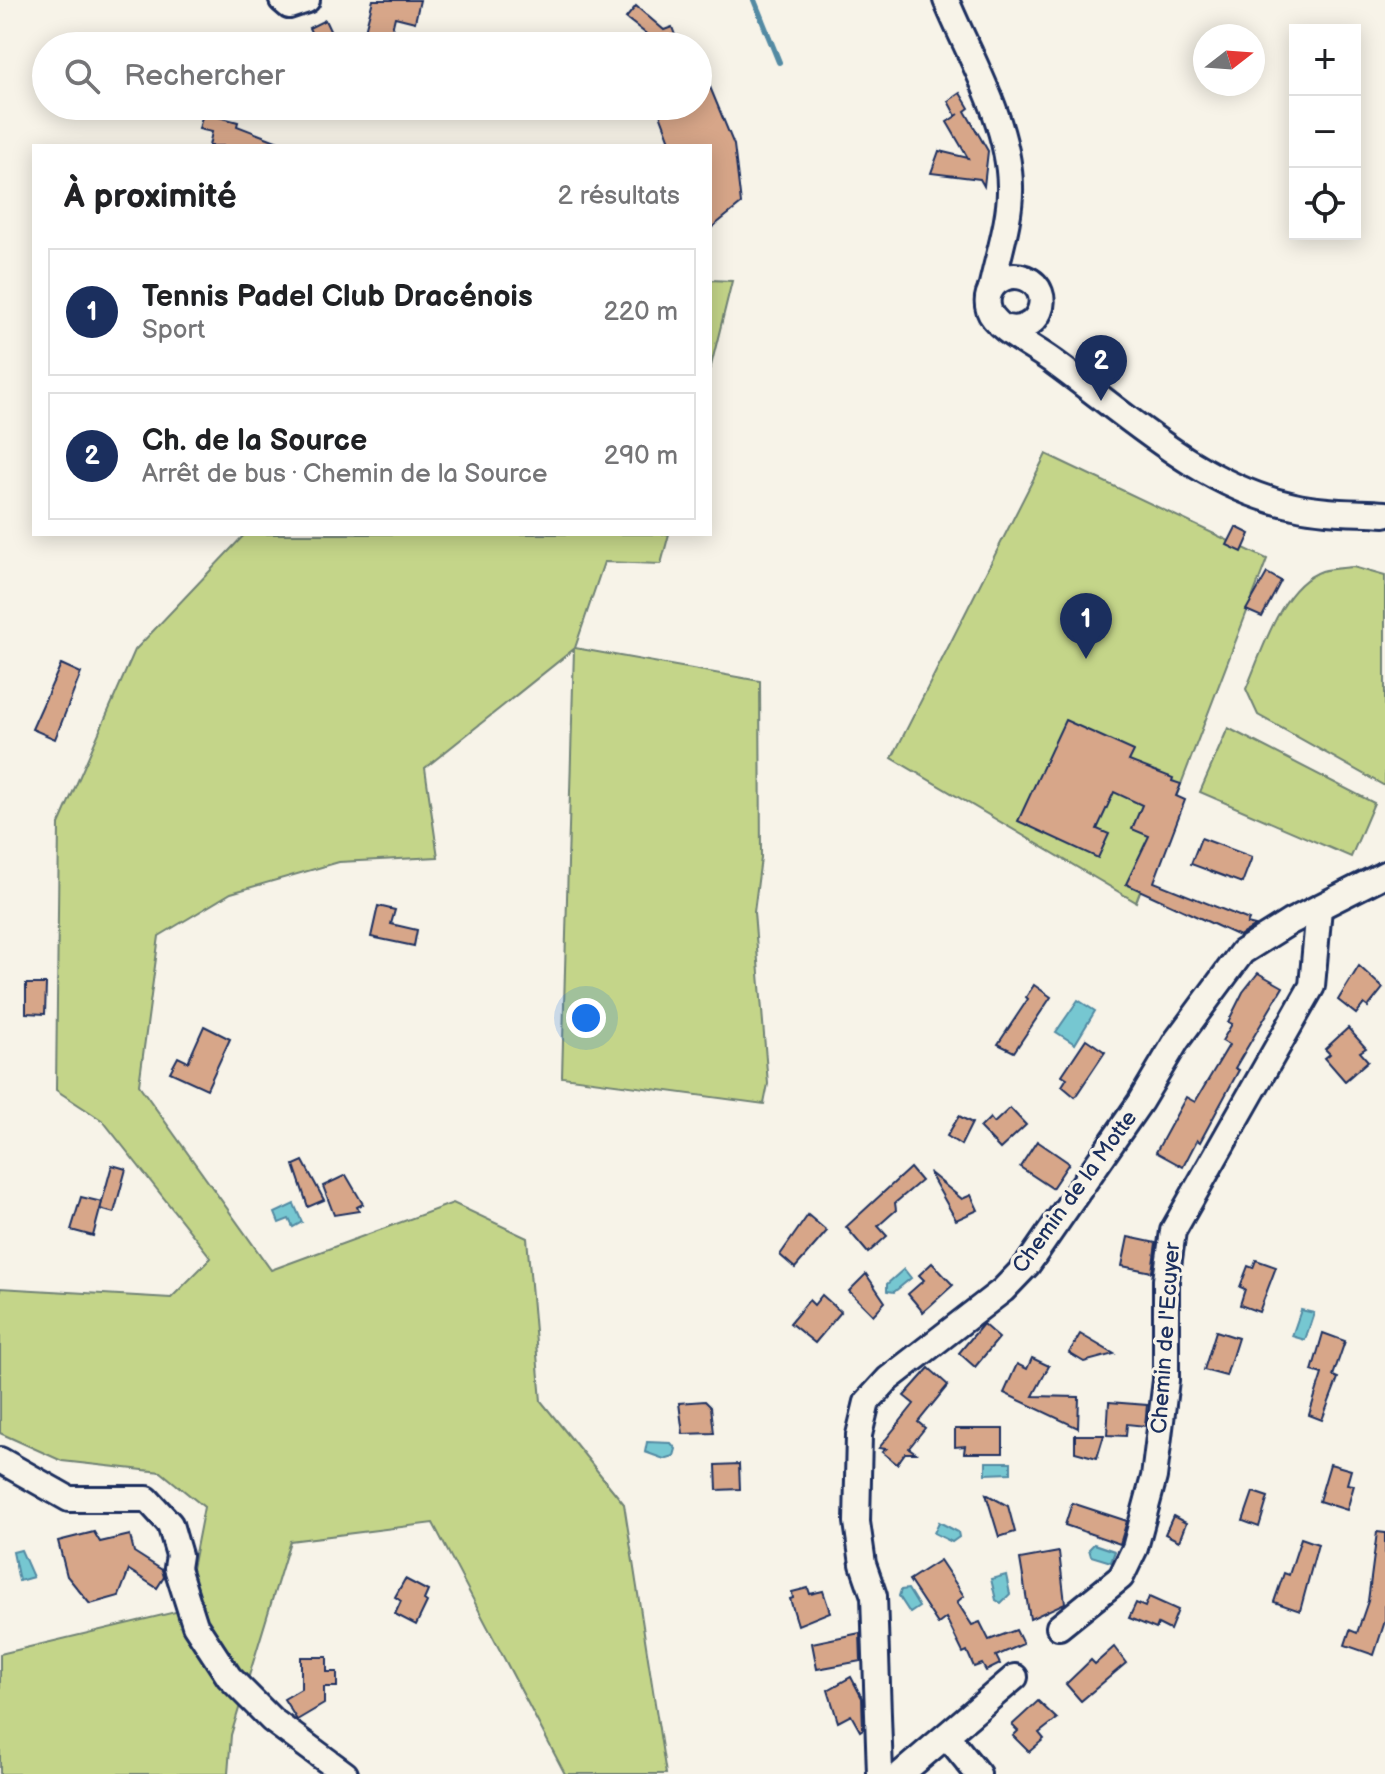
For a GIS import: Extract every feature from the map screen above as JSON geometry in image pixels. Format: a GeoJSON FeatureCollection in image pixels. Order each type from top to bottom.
{"type":"FeatureCollection","features":[{"type":"Feature","properties":{"kind":"street"},"geometry":{"type":"LineString","coordinates":[[282,0],[289,6],[307,0]]}},
{"type":"Feature","properties":{"kind":"street"},"geometry":{"type":"LineString","coordinates":[[946,0],[1003,136],[1010,190],[988,297],[990,315],[1056,363],[1101,401],[1199,466],[1249,492],[1326,512],[1385,514]]}},
{"type":"Feature","properties":{"kind":"street"},"geometry":{"type":"LineString","coordinates":[[1001,240],[1022,277]]}},
{"type":"Feature","properties":{"kind":"street"},"geometry":{"type":"LineString","coordinates":[[991,289],[1004,277],[1030,280],[1040,294],[1038,316],[1044,340],[1056,363]]}},
{"type":"Feature","properties":{"kind":"street"},"geometry":{"type":"LineString","coordinates":[[1003,327],[1020,329],[1038,316]]}},
{"type":"Feature","properties":{"kind":"street","name":"Chemin de la Motte"},"geometry":{"type":"LineString","coordinates":[[880,1774],[874,1596],[863,1564],[857,1522],[859,1435],[867,1402],[888,1379],[1003,1290],[1028,1264],[1140,1102],[1177,1040],[1242,952],[1385,874]]}},
{"type":"Feature","properties":{"kind":"street","name":"Chemin de l'Ecuyer"},"geometry":{"type":"LineString","coordinates":[[1059,1627],[1121,1577],[1135,1548],[1154,1477],[1165,1394],[1166,1280],[1173,1231],[1312,986],[1319,908]]}},
{"type":"Feature","properties":{"kind":"street"},"geometry":{"type":"LineString","coordinates":[[0,1460],[69,1499],[147,1499],[170,1524],[179,1555],[177,1568],[195,1625],[229,1677],[272,1720],[345,1774]]}},
{"type":"Feature","properties":{"kind":"street"},"geometry":{"type":"LineString","coordinates":[[901,1774],[1015,1677]]}},
{"type":"Feature","properties":{"kind":"street"},"geometry":{"type":"LineString","coordinates":[[955,1730],[978,1774]]}},
{"type":"Feature","properties":{"kind":"green space"},"geometry":{"type":"Polygon","coordinates":[[[712,280],[732,281],[712,362],[712,280]]]}},
{"type":"Feature","properties":{"kind":"green space"},"geometry":{"type":"Polygon","coordinates":[[[1046,454],[1267,559],[1136,902],[892,758],[1046,454]]]}},
{"type":"Feature","properties":{"kind":"green space"},"geometry":{"type":"Polygon","coordinates":[[[243,536],[668,536],[661,564],[604,562],[575,648],[760,681],[761,858],[754,912],[768,1084],[764,1104],[562,1077],[574,649],[425,768],[438,857],[339,862],[231,893],[159,936],[139,1085],[271,1270],[453,1203],[527,1238],[541,1401],[624,1504],[666,1774],[565,1774],[433,1523],[290,1541],[231,1735],[228,1774],[0,1774],[0,1654],[184,1610],[204,1507],[161,1472],[62,1461],[0,1433],[0,1288],[171,1298],[211,1258],[103,1121],[56,1090],[59,824],[135,650],[243,536]]]}},
{"type":"Feature","properties":{"kind":"green space"},"geometry":{"type":"Polygon","coordinates":[[[1353,567],[1385,576],[1385,786],[1258,715],[1246,689],[1274,622],[1295,591],[1307,579],[1322,571],[1353,567]]]}},
{"type":"Feature","properties":{"kind":"green space"},"geometry":{"type":"Polygon","coordinates":[[[1228,728],[1374,803],[1351,857],[1200,792],[1228,728]]]}},
{"type":"Feature","properties":{"kind":"water"},"geometry":{"type":"Polygon","coordinates":[[[1078,1000],[1095,1011],[1075,1044],[1056,1032],[1078,1000]]]}},
{"type":"Feature","properties":{"kind":"water"},"geometry":{"type":"Polygon","coordinates":[[[294,1204],[302,1222],[293,1227],[289,1219],[279,1223],[275,1213],[294,1204]]]}},
{"type":"Feature","properties":{"kind":"water"},"geometry":{"type":"Polygon","coordinates":[[[904,1269],[911,1278],[894,1292],[887,1291],[887,1284],[904,1269]]]}},
{"type":"Feature","properties":{"kind":"water"},"geometry":{"type":"Polygon","coordinates":[[[1301,1310],[1314,1313],[1305,1340],[1292,1336],[1301,1310]]]}},
{"type":"Feature","properties":{"kind":"water"},"geometry":{"type":"Polygon","coordinates":[[[647,1442],[671,1443],[676,1449],[674,1456],[664,1459],[645,1452],[647,1442]]]}},
{"type":"Feature","properties":{"kind":"water"},"geometry":{"type":"Polygon","coordinates":[[[986,1462],[1011,1462],[1011,1473],[986,1474],[986,1462]]]}},
{"type":"Feature","properties":{"kind":"water"},"geometry":{"type":"Polygon","coordinates":[[[939,1522],[958,1532],[959,1537],[952,1542],[934,1533],[939,1522]]]}},
{"type":"Feature","properties":{"kind":"water"},"geometry":{"type":"Polygon","coordinates":[[[1094,1544],[1115,1551],[1111,1562],[1091,1556],[1089,1549],[1094,1544]]]}},
{"type":"Feature","properties":{"kind":"water"},"geometry":{"type":"Polygon","coordinates":[[[21,1550],[33,1577],[19,1581],[13,1552],[21,1550]]]}},
{"type":"Feature","properties":{"kind":"water"},"geometry":{"type":"Polygon","coordinates":[[[1006,1575],[1010,1594],[1001,1603],[996,1600],[991,1579],[1006,1575]]]}},
{"type":"Feature","properties":{"kind":"water"},"geometry":{"type":"Polygon","coordinates":[[[908,1589],[919,1607],[910,1613],[899,1596],[901,1590],[908,1589]]]}},
{"type":"Feature","properties":{"kind":"building"},"geometry":{"type":"Polygon","coordinates":[[[373,0],[420,0],[415,22],[395,17],[391,32],[365,32],[373,0]]]}},
{"type":"Feature","properties":{"kind":"building"},"geometry":{"type":"Polygon","coordinates":[[[636,6],[664,30],[672,27],[674,32],[644,32],[626,18],[636,6]]]}},
{"type":"Feature","properties":{"kind":"building"},"geometry":{"type":"Polygon","coordinates":[[[325,20],[331,32],[311,32],[309,28],[325,20]]]}},
{"type":"Feature","properties":{"kind":"building"},"geometry":{"type":"Polygon","coordinates":[[[712,92],[734,145],[741,204],[712,227],[712,144],[671,144],[662,120],[712,120],[712,92]]]}},
{"type":"Feature","properties":{"kind":"building"},"geometry":{"type":"Polygon","coordinates":[[[960,93],[969,108],[965,111],[988,151],[984,186],[980,179],[931,173],[939,151],[968,158],[947,122],[956,116],[948,101],[960,93]]]}},
{"type":"Feature","properties":{"kind":"building"},"geometry":{"type":"Polygon","coordinates":[[[201,120],[230,120],[238,122],[237,126],[284,144],[209,144],[212,132],[199,129],[201,120]]]}},
{"type":"Feature","properties":{"kind":"building"},"geometry":{"type":"Polygon","coordinates":[[[1236,527],[1250,534],[1242,552],[1227,545],[1236,527]]]}},
{"type":"Feature","properties":{"kind":"building"},"geometry":{"type":"Polygon","coordinates":[[[1267,573],[1281,581],[1262,617],[1246,610],[1267,573]]]}},
{"type":"Feature","properties":{"kind":"building"},"geometry":{"type":"Polygon","coordinates":[[[61,664],[81,673],[55,739],[32,729],[61,664]]]}},
{"type":"Feature","properties":{"kind":"building"},"geometry":{"type":"Polygon","coordinates":[[[1065,720],[1134,751],[1129,761],[1181,784],[1176,796],[1185,800],[1154,882],[1249,920],[1247,924],[1255,926],[1239,936],[1126,884],[1149,836],[1132,829],[1142,805],[1114,792],[1097,829],[1109,834],[1098,858],[1018,821],[1065,720]]]}},
{"type":"Feature","properties":{"kind":"building"},"geometry":{"type":"Polygon","coordinates":[[[1201,838],[1252,857],[1242,883],[1191,864],[1201,838]]]}},
{"type":"Feature","properties":{"kind":"building"},"geometry":{"type":"Polygon","coordinates":[[[378,906],[395,910],[391,924],[417,930],[414,946],[371,937],[378,906]]]}},
{"type":"Feature","properties":{"kind":"building"},"geometry":{"type":"Polygon","coordinates":[[[1359,966],[1383,988],[1368,1007],[1364,1004],[1356,1014],[1338,1000],[1359,966]]]}},
{"type":"Feature","properties":{"kind":"building"},"geometry":{"type":"Polygon","coordinates":[[[1258,973],[1283,987],[1235,1068],[1239,1070],[1200,1142],[1197,1140],[1183,1167],[1156,1152],[1186,1097],[1195,1102],[1229,1045],[1222,1041],[1232,1024],[1228,1022],[1243,992],[1258,973]]]}},
{"type":"Feature","properties":{"kind":"building"},"geometry":{"type":"Polygon","coordinates":[[[26,984],[46,984],[45,1014],[26,1013],[26,984]]]}},
{"type":"Feature","properties":{"kind":"building"},"geometry":{"type":"Polygon","coordinates":[[[1034,985],[1051,997],[1014,1052],[998,1044],[1034,985]]]}},
{"type":"Feature","properties":{"kind":"building"},"geometry":{"type":"Polygon","coordinates":[[[204,1026],[230,1039],[207,1089],[170,1072],[178,1057],[188,1062],[204,1026]]]}},
{"type":"Feature","properties":{"kind":"building"},"geometry":{"type":"Polygon","coordinates":[[[1348,1028],[1366,1048],[1360,1052],[1368,1061],[1345,1081],[1325,1058],[1330,1054],[1325,1049],[1348,1028]]]}},
{"type":"Feature","properties":{"kind":"building"},"geometry":{"type":"Polygon","coordinates":[[[1086,1039],[1105,1052],[1075,1097],[1062,1086],[1067,1078],[1062,1075],[1086,1039]]]}},
{"type":"Feature","properties":{"kind":"building"},"geometry":{"type":"Polygon","coordinates":[[[1010,1108],[1026,1125],[1000,1149],[980,1128],[990,1118],[994,1123],[1010,1108]]]}},
{"type":"Feature","properties":{"kind":"building"},"geometry":{"type":"Polygon","coordinates":[[[959,1116],[972,1123],[961,1145],[947,1136],[959,1116]]]}},
{"type":"Feature","properties":{"kind":"building"},"geometry":{"type":"Polygon","coordinates":[[[1037,1141],[1069,1163],[1052,1188],[1020,1167],[1037,1141]]]}},
{"type":"Feature","properties":{"kind":"building"},"geometry":{"type":"Polygon","coordinates":[[[303,1161],[324,1200],[308,1207],[294,1165],[303,1161]]]}},
{"type":"Feature","properties":{"kind":"building"},"geometry":{"type":"Polygon","coordinates":[[[112,1165],[126,1169],[114,1213],[100,1209],[112,1165]]]}},
{"type":"Feature","properties":{"kind":"building"},"geometry":{"type":"Polygon","coordinates":[[[910,1168],[921,1181],[895,1203],[896,1210],[878,1226],[887,1236],[868,1253],[846,1227],[910,1168]]]}},
{"type":"Feature","properties":{"kind":"building"},"geometry":{"type":"Polygon","coordinates":[[[929,1172],[962,1199],[971,1195],[978,1210],[956,1220],[929,1172]]]}},
{"type":"Feature","properties":{"kind":"building"},"geometry":{"type":"Polygon","coordinates":[[[346,1175],[363,1204],[357,1207],[359,1211],[334,1215],[323,1186],[346,1175]]]}},
{"type":"Feature","properties":{"kind":"building"},"geometry":{"type":"Polygon","coordinates":[[[81,1197],[102,1202],[93,1236],[71,1230],[81,1197]]]}},
{"type":"Feature","properties":{"kind":"building"},"geometry":{"type":"Polygon","coordinates":[[[808,1215],[827,1231],[795,1268],[780,1255],[808,1215]]]}},
{"type":"Feature","properties":{"kind":"building"},"geometry":{"type":"Polygon","coordinates":[[[1128,1237],[1156,1243],[1152,1272],[1122,1266],[1128,1237]]]}},
{"type":"Feature","properties":{"kind":"building"},"geometry":{"type":"Polygon","coordinates":[[[1256,1260],[1276,1267],[1259,1312],[1240,1305],[1245,1289],[1240,1287],[1248,1266],[1253,1268],[1256,1260]]]}},
{"type":"Feature","properties":{"kind":"building"},"geometry":{"type":"Polygon","coordinates":[[[932,1263],[953,1285],[923,1312],[908,1294],[924,1280],[919,1275],[932,1263]]]}},
{"type":"Feature","properties":{"kind":"building"},"geometry":{"type":"Polygon","coordinates":[[[866,1274],[885,1302],[873,1315],[849,1291],[866,1274]]]}},
{"type":"Feature","properties":{"kind":"building"},"geometry":{"type":"Polygon","coordinates":[[[822,1295],[841,1312],[815,1343],[790,1323],[809,1300],[814,1305],[822,1295]]]}},
{"type":"Feature","properties":{"kind":"building"},"geometry":{"type":"Polygon","coordinates":[[[983,1324],[999,1338],[975,1367],[959,1353],[983,1324]]]}},
{"type":"Feature","properties":{"kind":"building"},"geometry":{"type":"Polygon","coordinates":[[[1216,1331],[1238,1338],[1226,1376],[1204,1370],[1216,1331]]]}},
{"type":"Feature","properties":{"kind":"building"},"geometry":{"type":"Polygon","coordinates":[[[1323,1333],[1345,1341],[1333,1376],[1338,1378],[1322,1420],[1309,1415],[1322,1374],[1312,1371],[1323,1333]]]}},
{"type":"Feature","properties":{"kind":"building"},"geometry":{"type":"Polygon","coordinates":[[[1080,1334],[1114,1354],[1084,1362],[1069,1353],[1080,1334]]]}},
{"type":"Feature","properties":{"kind":"building"},"geometry":{"type":"Polygon","coordinates":[[[1032,1358],[1049,1366],[1033,1396],[1079,1397],[1078,1428],[1004,1393],[1017,1364],[1027,1369],[1032,1358]]]}},
{"type":"Feature","properties":{"kind":"building"},"geometry":{"type":"Polygon","coordinates":[[[929,1368],[948,1385],[918,1422],[925,1428],[909,1448],[916,1453],[905,1453],[897,1464],[882,1452],[886,1449],[879,1448],[914,1404],[904,1396],[929,1368]]]}},
{"type":"Feature","properties":{"kind":"building"},"geometry":{"type":"Polygon","coordinates":[[[705,1401],[711,1407],[714,1433],[683,1434],[679,1403],[705,1401]]]}},
{"type":"Feature","properties":{"kind":"building"},"geometry":{"type":"Polygon","coordinates":[[[1109,1402],[1147,1405],[1145,1426],[1127,1424],[1126,1436],[1107,1435],[1109,1402]]]}},
{"type":"Feature","properties":{"kind":"building"},"geometry":{"type":"Polygon","coordinates":[[[955,1429],[1003,1429],[1003,1453],[964,1453],[965,1446],[955,1447],[955,1429]]]}},
{"type":"Feature","properties":{"kind":"building"},"geometry":{"type":"Polygon","coordinates":[[[1075,1435],[1104,1435],[1097,1458],[1075,1452],[1075,1435]]]}},
{"type":"Feature","properties":{"kind":"building"},"geometry":{"type":"Polygon","coordinates":[[[739,1464],[740,1489],[717,1490],[716,1465],[739,1464]]]}},
{"type":"Feature","properties":{"kind":"building"},"geometry":{"type":"Polygon","coordinates":[[[1330,1464],[1351,1470],[1347,1484],[1354,1485],[1347,1510],[1319,1501],[1330,1464]]]}},
{"type":"Feature","properties":{"kind":"building"},"geometry":{"type":"Polygon","coordinates":[[[1253,1492],[1268,1497],[1259,1527],[1243,1521],[1253,1492]]]}},
{"type":"Feature","properties":{"kind":"building"},"geometry":{"type":"Polygon","coordinates":[[[986,1494],[1008,1506],[1015,1532],[999,1537],[986,1494]]]}},
{"type":"Feature","properties":{"kind":"building"},"geometry":{"type":"Polygon","coordinates":[[[1072,1503],[1127,1521],[1120,1544],[1065,1525],[1072,1503]]]}},
{"type":"Feature","properties":{"kind":"building"},"geometry":{"type":"Polygon","coordinates":[[[1173,1516],[1186,1523],[1179,1541],[1165,1534],[1173,1516]]]}},
{"type":"Feature","properties":{"kind":"building"},"geometry":{"type":"Polygon","coordinates":[[[94,1532],[100,1542],[130,1535],[134,1552],[162,1570],[164,1577],[157,1588],[129,1570],[119,1596],[90,1604],[67,1576],[58,1541],[94,1532]]]}},
{"type":"Feature","properties":{"kind":"building"},"geometry":{"type":"Polygon","coordinates":[[[1377,1532],[1385,1533],[1385,1621],[1374,1655],[1345,1645],[1350,1630],[1357,1633],[1368,1601],[1377,1532]]]}},
{"type":"Feature","properties":{"kind":"building"},"geometry":{"type":"Polygon","coordinates":[[[1301,1538],[1318,1544],[1300,1611],[1274,1602],[1284,1573],[1289,1575],[1301,1538]]]}},
{"type":"Feature","properties":{"kind":"building"},"geometry":{"type":"Polygon","coordinates":[[[1059,1552],[1065,1603],[1030,1619],[1020,1559],[1059,1552]]]}},
{"type":"Feature","properties":{"kind":"building"},"geometry":{"type":"Polygon","coordinates":[[[940,1560],[964,1596],[957,1602],[972,1625],[980,1622],[989,1640],[1016,1630],[1023,1644],[996,1656],[1000,1664],[986,1671],[982,1664],[974,1667],[967,1651],[963,1653],[946,1618],[938,1624],[909,1580],[940,1560]]]}},
{"type":"Feature","properties":{"kind":"building"},"geometry":{"type":"Polygon","coordinates":[[[405,1579],[428,1591],[424,1600],[427,1602],[416,1625],[395,1614],[401,1601],[395,1597],[405,1579]]]}},
{"type":"Feature","properties":{"kind":"building"},"geometry":{"type":"Polygon","coordinates":[[[808,1588],[810,1594],[823,1591],[830,1612],[798,1625],[790,1599],[793,1598],[792,1592],[808,1588]]]}},
{"type":"Feature","properties":{"kind":"building"},"geometry":{"type":"Polygon","coordinates":[[[1149,1597],[1178,1610],[1170,1630],[1158,1624],[1156,1629],[1129,1618],[1136,1603],[1145,1607],[1149,1597]]]}},
{"type":"Feature","properties":{"kind":"building"},"geometry":{"type":"Polygon","coordinates":[[[860,1633],[861,1661],[817,1669],[812,1643],[860,1633]]]}},
{"type":"Feature","properties":{"kind":"building"},"geometry":{"type":"Polygon","coordinates":[[[1114,1647],[1126,1663],[1081,1701],[1066,1684],[1091,1660],[1095,1664],[1114,1647]]]}},
{"type":"Feature","properties":{"kind":"building"},"geometry":{"type":"Polygon","coordinates":[[[301,1657],[327,1657],[327,1672],[337,1672],[337,1687],[324,1687],[324,1704],[297,1720],[284,1699],[301,1689],[301,1657]]]}},
{"type":"Feature","properties":{"kind":"building"},"geometry":{"type":"Polygon","coordinates":[[[851,1677],[862,1698],[863,1729],[860,1731],[851,1715],[838,1722],[828,1690],[851,1677]]]}},
{"type":"Feature","properties":{"kind":"building"},"geometry":{"type":"Polygon","coordinates":[[[1038,1701],[1057,1719],[1039,1733],[1044,1739],[1029,1752],[1013,1736],[1018,1731],[1012,1725],[1038,1701]]]}},
{"type":"Feature","properties":{"kind":"waterway"},"geometry":{"type":"LineString","coordinates":[[754,0],[779,62]]}},
{"type":"Feature","properties":{"kind":"place","name":"Ch. de la Source"},"geometry":{"type":"Point","coordinates":[1101,401]}},
{"type":"Feature","properties":{"kind":"place","name":"Tennis Padel Club Dracénois"},"geometry":{"type":"Point","coordinates":[1086,659]}}]}
